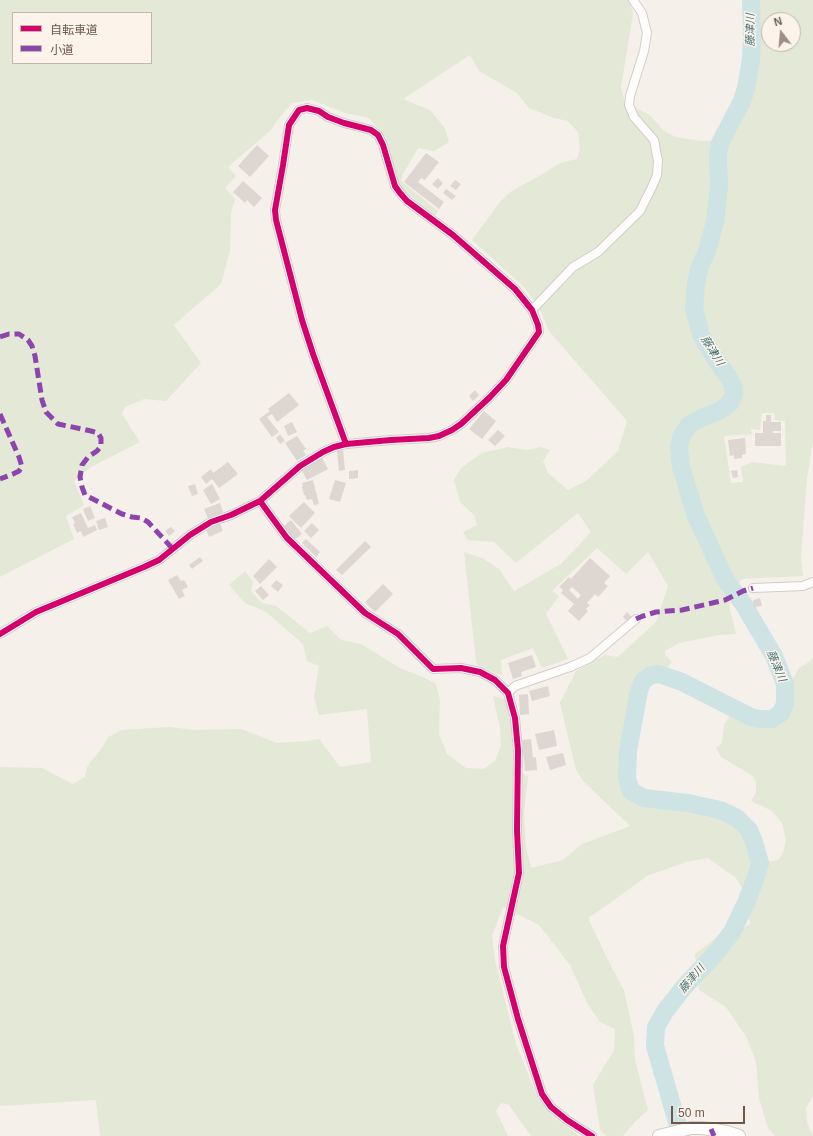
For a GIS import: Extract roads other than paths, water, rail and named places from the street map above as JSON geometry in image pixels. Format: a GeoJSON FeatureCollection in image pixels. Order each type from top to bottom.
{"type":"FeatureCollection","features":[{"type":"Feature","properties":{"kind":"main road"},"geometry":{"type":"LineString","coordinates":[[659,1136],[690,1128],[702,1128],[727,1132],[739,1136]]}},
{"type":"Feature","properties":{"kind":"street"},"geometry":{"type":"LineString","coordinates":[[532,310],[572,267],[598,252],[640,211],[657,174],[658,161],[654,140],[634,117],[629,105],[630,96],[644,51],[647,33],[642,13],[633,0]]}},
{"type":"Feature","properties":{"kind":"street"},"geometry":{"type":"LineString","coordinates":[[0,634],[36,612],[159,560],[190,535],[211,522],[232,515],[260,501],[300,466],[334,447],[346,444],[428,438],[439,436],[452,430],[461,424],[506,380],[540,332],[532,310],[515,289],[453,235],[407,201],[400,193],[395,186],[383,145],[378,135],[371,130],[344,123],[328,117],[319,111],[307,108],[299,110],[289,125],[275,210],[276,220],[302,320],[346,444]]}},
{"type":"Feature","properties":{"kind":"street"},"geometry":{"type":"LineString","coordinates":[[260,501],[287,538],[365,613],[398,634],[433,669],[461,668],[480,672],[495,680],[508,693],[515,718],[518,750],[517,830],[519,873],[503,946],[504,966],[518,1020],[542,1094],[551,1107],[567,1120],[592,1136]]}},
{"type":"Feature","properties":{"kind":"street"},"geometry":{"type":"LineString","coordinates":[[754,588],[803,586],[813,582]]}},
{"type":"Feature","properties":{"kind":"street"},"geometry":{"type":"LineString","coordinates":[[508,693],[515,686],[570,667],[590,658],[636,619]]}},
{"type":"Feature","properties":{"kind":"waterway","name":"藤津川"},"geometry":{"type":"LineString","coordinates":[[681,1136],[655,1046],[656,1027],[666,1010],[684,987],[716,953],[732,932],[746,903],[760,863],[749,830],[737,818],[720,810],[688,803],[644,798],[631,791],[627,778],[628,751],[639,691],[643,681],[651,675],[659,674],[682,682],[751,717],[772,719],[781,713],[785,704],[785,684],[774,656],[744,605],[725,579],[696,516],[681,467],[679,448],[681,437],[689,425],[721,410],[730,403],[734,394],[733,386],[729,378],[701,335],[694,309],[696,284],[700,266],[707,251],[715,222],[719,186],[718,156],[720,143],[742,101],[746,88],[751,59],[751,0]]}}]}
